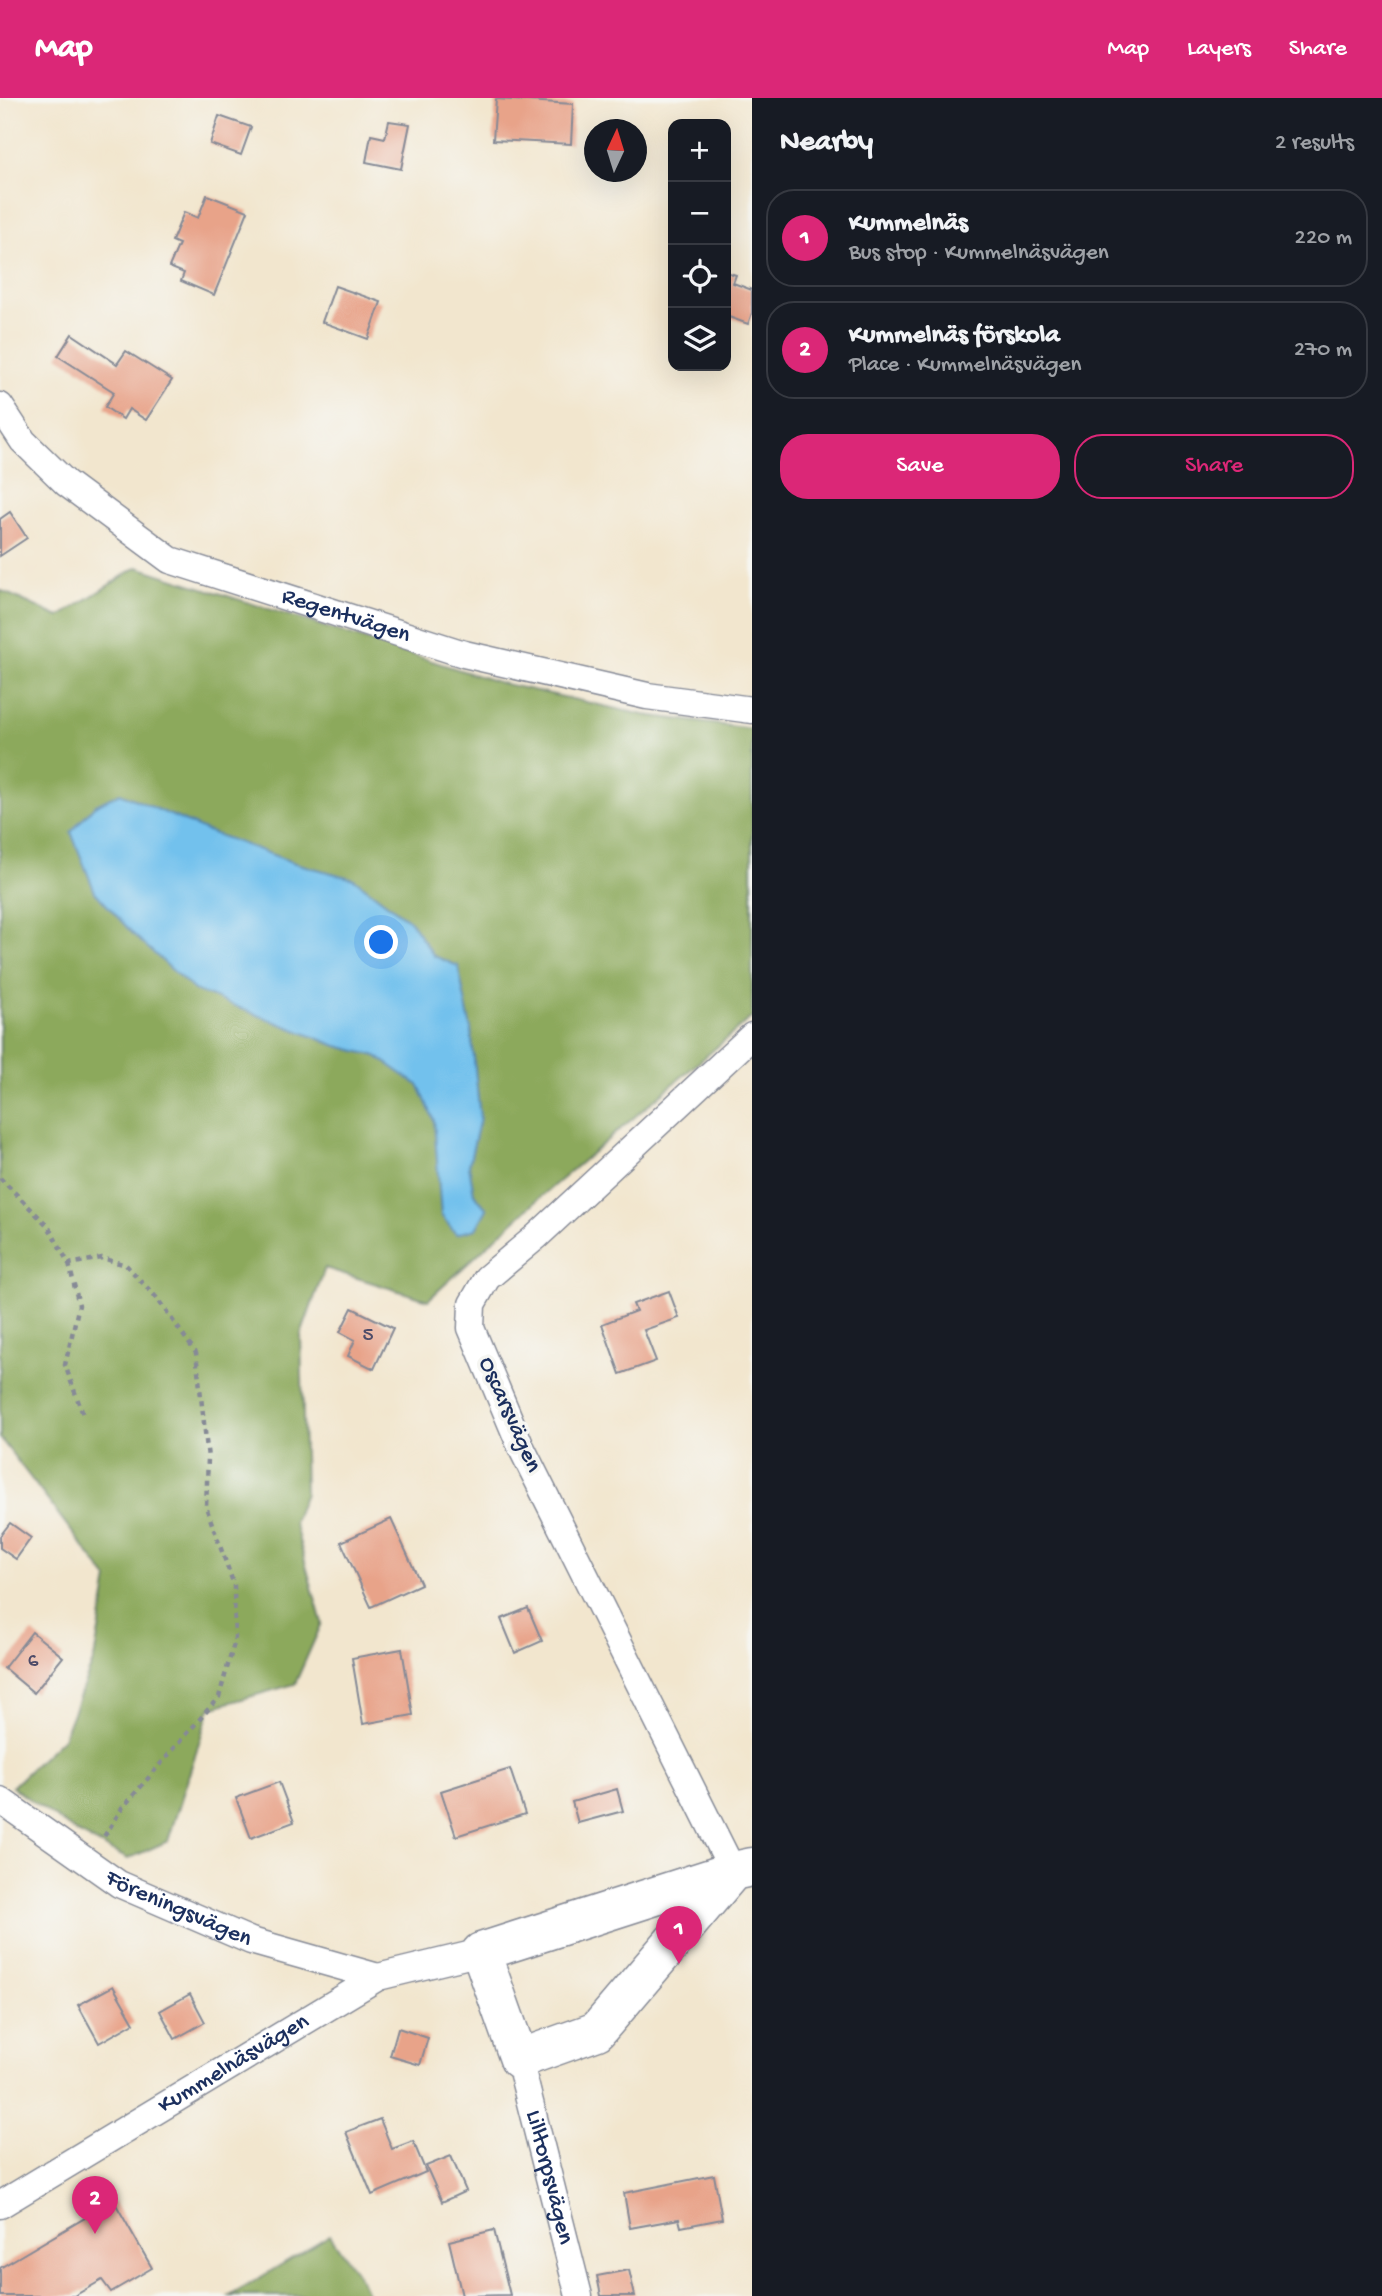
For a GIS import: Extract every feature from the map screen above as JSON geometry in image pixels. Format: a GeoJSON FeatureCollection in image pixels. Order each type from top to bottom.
{"type":"FeatureCollection","features":[{"type":"Feature","properties":{"kind":"street","name":"Regentvägen"},"geometry":{"type":"LineString","coordinates":[[0,406],[23,441],[66,483],[170,560],[464,654],[647,696],[752,709]]}},
{"type":"Feature","properties":{"kind":"street","name":"Oscarsvägen"},"geometry":{"type":"LineString","coordinates":[[743,1869],[521,1447],[471,1328],[472,1304],[486,1278],[537,1236],[752,1036]]}},
{"type":"Feature","properties":{"kind":"street","name":"Föreningsvägen"},"geometry":{"type":"LineString","coordinates":[[0,1800],[119,1884],[251,1941],[378,1977]]}},
{"type":"Feature","properties":{"kind":"street","name":"Kummelnäsvägen"},"geometry":{"type":"LineString","coordinates":[[0,2205],[378,1977],[481,1952],[743,1869]]}},
{"type":"Feature","properties":{"kind":"street"},"geometry":{"type":"LineString","coordinates":[[481,1952],[519,2059],[597,2031],[743,1869]]}},
{"type":"Feature","properties":{"kind":"street","name":"Lilltorpsvägen"},"geometry":{"type":"LineString","coordinates":[[519,2059],[579,2296]]}},
{"type":"Feature","properties":{"kind":"path"},"geometry":{"type":"LineString","coordinates":[[0,1178],[48,1226],[69,1264],[79,1305],[65,1365],[84,1417]]}},
{"type":"Feature","properties":{"kind":"path"},"geometry":{"type":"LineString","coordinates":[[69,1264],[102,1258],[127,1265],[156,1297],[196,1353],[208,1458],[206,1507],[234,1585],[235,1640],[219,1697],[123,1807],[87,1862]]}},
{"type":"Feature","properties":{"kind":"green space"},"geometry":{"type":"Polygon","coordinates":[[[137,567],[501,683],[644,715],[752,729],[752,1017],[538,1199],[428,1300],[325,1268],[301,1335],[305,1493],[294,1522],[322,1623],[295,1684],[210,1708],[168,1841],[128,1859],[79,1834],[12,1787],[63,1738],[94,1659],[108,1579],[0,1438],[0,590],[59,617],[137,567]]]}},
{"type":"Feature","properties":{"kind":"green space"},"geometry":{"type":"Polygon","coordinates":[[[330,2235],[361,2280],[368,2296],[230,2296],[330,2235]]]}},
{"type":"Feature","properties":{"kind":"water"},"geometry":{"type":"Polygon","coordinates":[[[120,793],[207,831],[295,863],[354,879],[410,921],[434,956],[458,966],[471,1029],[480,1118],[469,1165],[474,1194],[487,1209],[476,1229],[456,1234],[441,1215],[434,1120],[419,1086],[376,1056],[337,1046],[194,990],[134,935],[95,892],[71,832],[94,806],[120,793]]]}},
{"type":"Feature","properties":{"kind":"building"},"geometry":{"type":"Polygon","coordinates":[[[496,99],[573,104],[571,144],[493,140],[496,99]]]}},
{"type":"Feature","properties":{"kind":"building"},"geometry":{"type":"Polygon","coordinates":[[[219,116],[251,127],[241,155],[210,144],[219,116]]]}},
{"type":"Feature","properties":{"kind":"building"},"geometry":{"type":"Polygon","coordinates":[[[389,121],[410,124],[401,169],[366,162],[371,135],[385,138],[389,121]]]}},
{"type":"Feature","properties":{"kind":"building"},"geometry":{"type":"Polygon","coordinates":[[[207,195],[248,211],[214,295],[181,281],[184,273],[169,267],[179,244],[172,241],[184,212],[198,218],[207,195]]]}},
{"type":"Feature","properties":{"kind":"building"},"geometry":{"type":"Polygon","coordinates":[[[731,274],[736,275],[733,283],[752,290],[752,313],[748,324],[731,318],[731,274]]]}},
{"type":"Feature","properties":{"kind":"building"},"geometry":{"type":"Polygon","coordinates":[[[335,286],[381,302],[368,339],[322,322],[335,286]]]}},
{"type":"Feature","properties":{"kind":"building"},"geometry":{"type":"Polygon","coordinates":[[[72,334],[117,364],[126,351],[172,380],[146,420],[129,409],[123,419],[105,407],[114,392],[58,356],[72,334]]]}},
{"type":"Feature","properties":{"kind":"building"},"geometry":{"type":"Polygon","coordinates":[[[10,512],[27,538],[0,556],[0,519],[10,512]]]}},
{"type":"Feature","properties":{"kind":"building"},"geometry":{"type":"Polygon","coordinates":[[[669,1291],[679,1318],[644,1330],[656,1361],[620,1374],[602,1324],[636,1311],[633,1304],[669,1291]]]}},
{"type":"Feature","properties":{"kind":"building"},"geometry":{"type":"Polygon","coordinates":[[[352,1308],[393,1328],[374,1369],[348,1356],[355,1340],[340,1332],[352,1308]]]}},
{"type":"Feature","properties":{"kind":"building"},"geometry":{"type":"Polygon","coordinates":[[[391,1519],[421,1584],[371,1607],[341,1542],[391,1519]]]}},
{"type":"Feature","properties":{"kind":"building"},"geometry":{"type":"Polygon","coordinates":[[[10,1523],[31,1538],[16,1559],[0,1548],[0,1536],[10,1523]]]}},
{"type":"Feature","properties":{"kind":"building"},"geometry":{"type":"Polygon","coordinates":[[[528,1608],[542,1641],[515,1653],[501,1619],[528,1608]]]}},
{"type":"Feature","properties":{"kind":"building"},"geometry":{"type":"Polygon","coordinates":[[[32,1632],[63,1657],[34,1693],[4,1668],[32,1632]]]}},
{"type":"Feature","properties":{"kind":"building"},"geometry":{"type":"Polygon","coordinates":[[[402,1649],[413,1715],[363,1724],[352,1658],[402,1649]]]}},
{"type":"Feature","properties":{"kind":"building"},"geometry":{"type":"Polygon","coordinates":[[[510,1769],[525,1814],[456,1836],[441,1791],[510,1769]]]}},
{"type":"Feature","properties":{"kind":"building"},"geometry":{"type":"Polygon","coordinates":[[[279,1782],[294,1822],[251,1838],[236,1798],[279,1782]]]}},
{"type":"Feature","properties":{"kind":"building"},"geometry":{"type":"Polygon","coordinates":[[[617,1789],[623,1811],[578,1823],[572,1802],[617,1789]]]}},
{"type":"Feature","properties":{"kind":"building"},"geometry":{"type":"Polygon","coordinates":[[[113,1986],[134,2023],[99,2043],[78,2005],[113,1986]]]}},
{"type":"Feature","properties":{"kind":"building"},"geometry":{"type":"Polygon","coordinates":[[[190,1994],[205,2022],[175,2039],[160,2011],[190,1994]]]}},
{"type":"Feature","properties":{"kind":"building"},"geometry":{"type":"Polygon","coordinates":[[[398,2028],[428,2038],[420,2065],[390,2056],[398,2028]]]}},
{"type":"Feature","properties":{"kind":"building"},"geometry":{"type":"Polygon","coordinates":[[[380,2119],[392,2149],[413,2141],[426,2172],[372,2195],[346,2132],[380,2119]]]}},
{"type":"Feature","properties":{"kind":"building"},"geometry":{"type":"Polygon","coordinates":[[[451,2156],[466,2191],[442,2202],[426,2166],[451,2156]]]}},
{"type":"Feature","properties":{"kind":"building"},"geometry":{"type":"Polygon","coordinates":[[[714,2175],[722,2219],[681,2227],[679,2219],[630,2228],[624,2193],[714,2175]]]}},
{"type":"Feature","properties":{"kind":"building"},"geometry":{"type":"Polygon","coordinates":[[[114,2201],[152,2268],[111,2292],[102,2280],[74,2296],[0,2296],[0,2268],[114,2201]]]}},
{"type":"Feature","properties":{"kind":"building"},"geometry":{"type":"Polygon","coordinates":[[[494,2230],[510,2295],[462,2296],[449,2241],[494,2230]]]}},
{"type":"Feature","properties":{"kind":"building"},"geometry":{"type":"Polygon","coordinates":[[[629,2270],[635,2296],[601,2296],[597,2276],[629,2270]]]}},
{"type":"Feature","properties":{"kind":"place","name":"Kummelnäs"},"geometry":{"type":"Point","coordinates":[679,1964]}},
{"type":"Feature","properties":{"kind":"place","name":"Kummelnäs förskola"},"geometry":{"type":"Point","coordinates":[95,2234]}}]}
